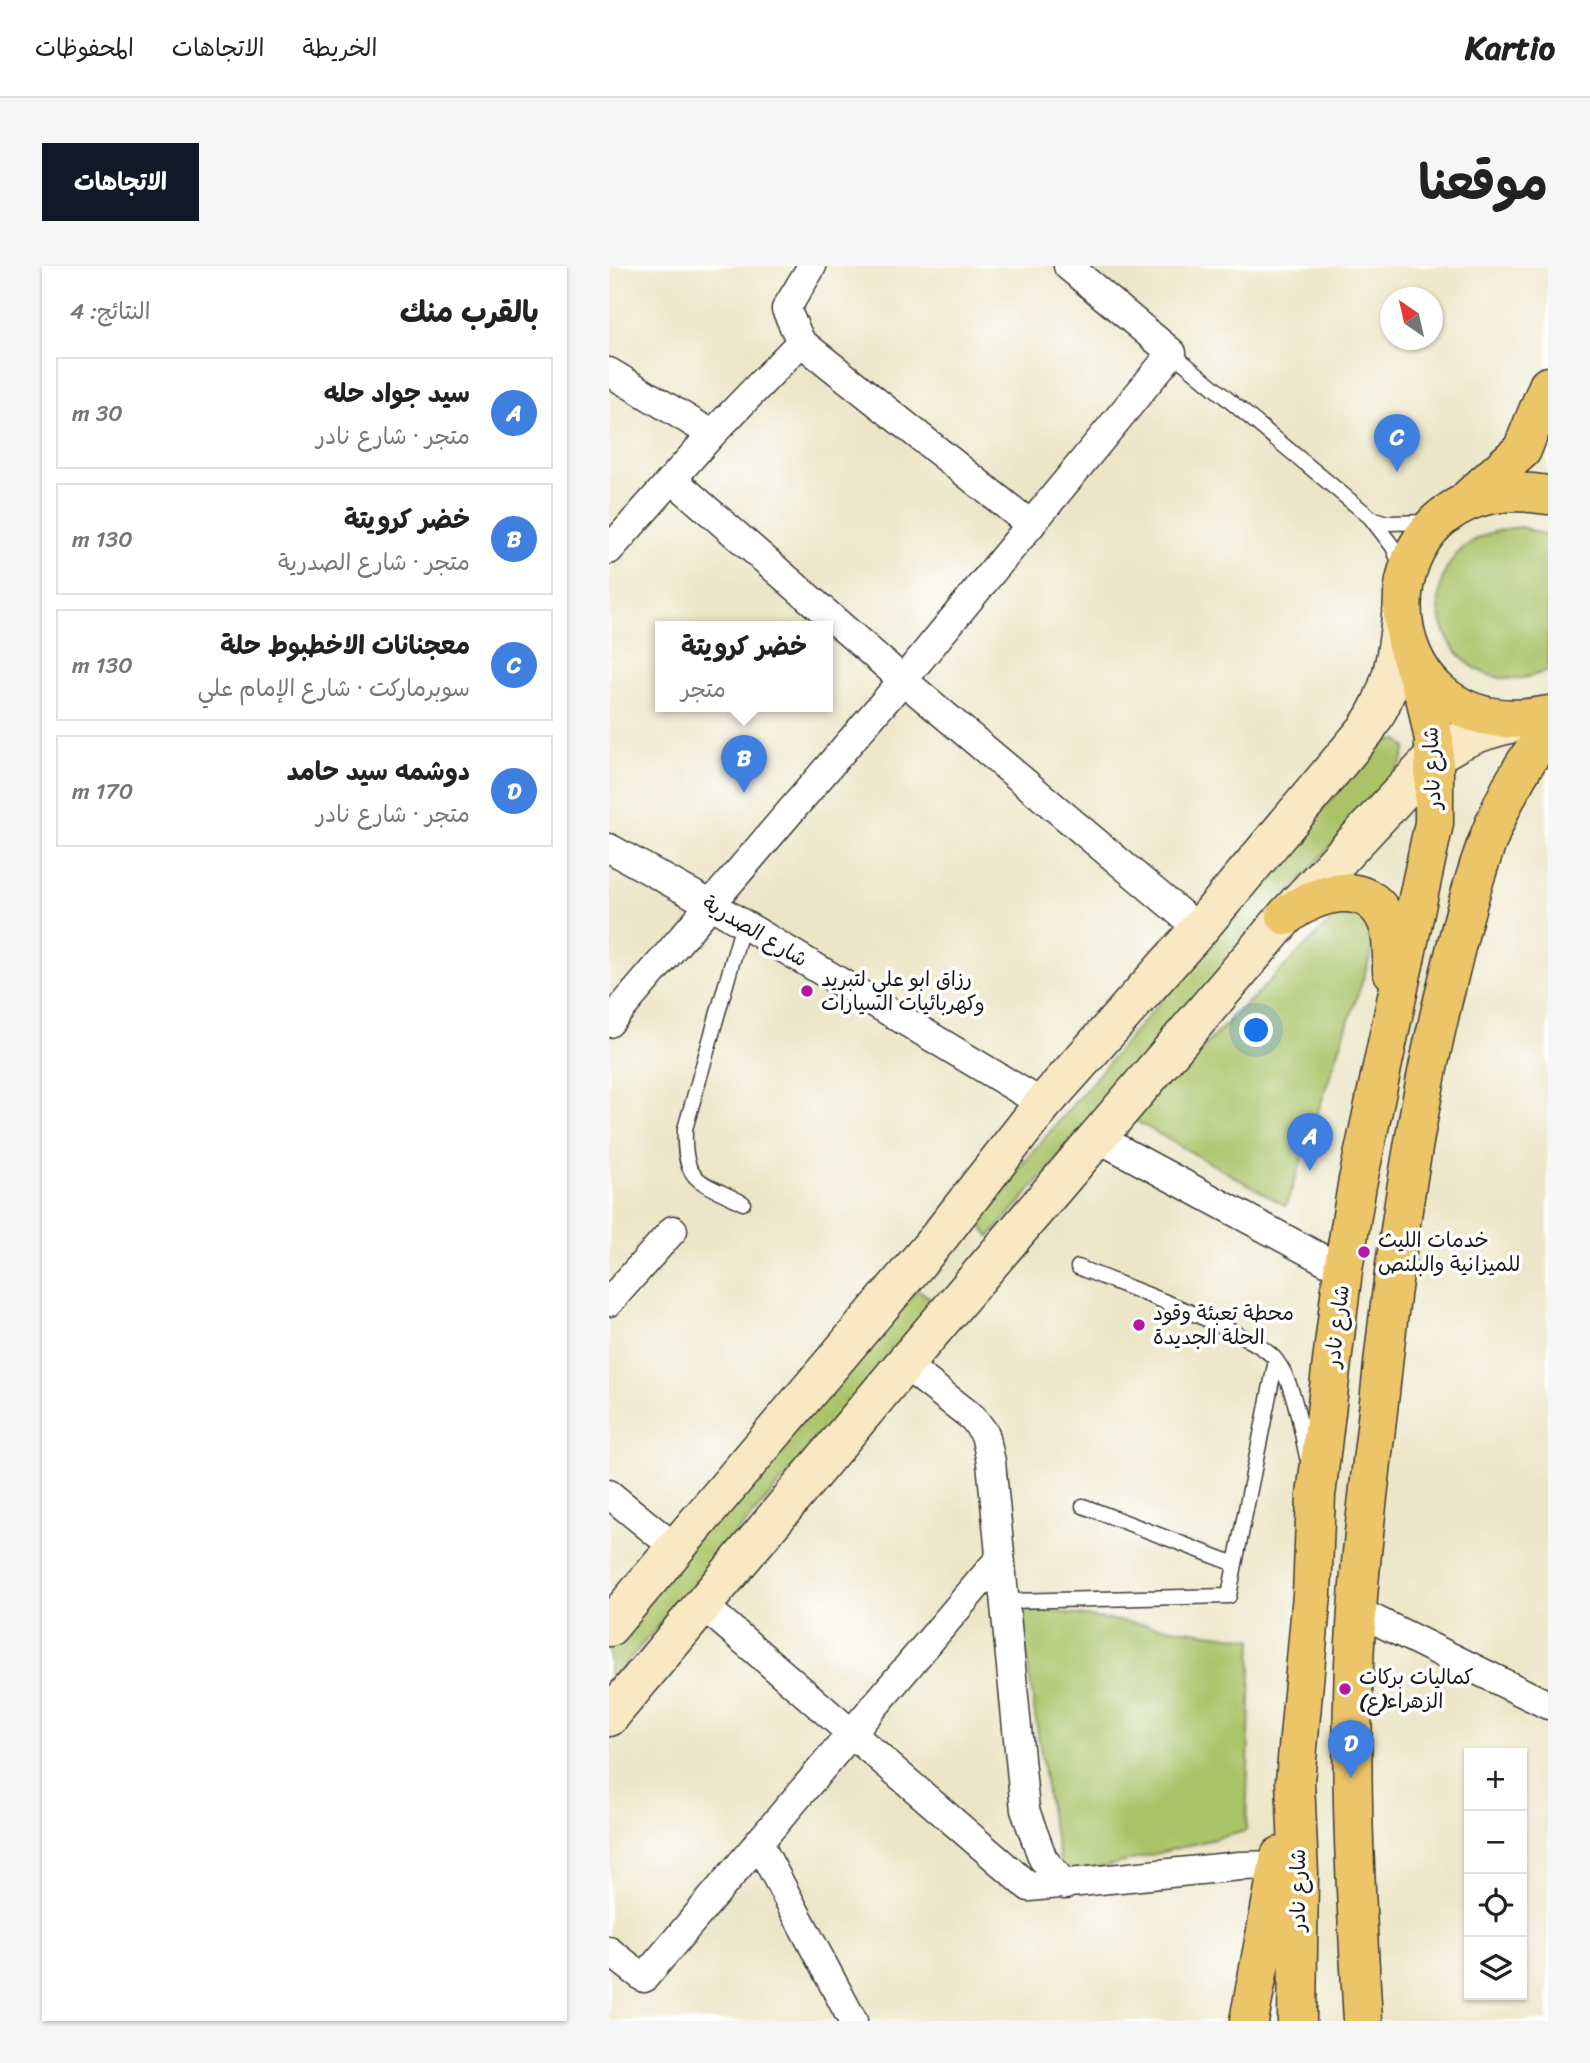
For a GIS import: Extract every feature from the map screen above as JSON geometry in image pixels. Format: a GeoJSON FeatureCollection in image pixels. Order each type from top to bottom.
{"type":"FeatureCollection","features":[{"type":"Feature","properties":{"kind":"main road"},"geometry":{"type":"LineString","coordinates":[[1363,2021],[1352,1819],[1357,1611],[1400,1208],[1432,1043],[1452,962],[1490,838],[1529,754],[1540,723],[1493,719],[1464,709],[1439,692],[1420,669],[1403,612],[1414,553],[1433,526],[1522,450],[1548,386]]}},
{"type":"Feature","properties":{"kind":"main road"},"geometry":{"type":"LineString","coordinates":[[1454,510],[1489,494],[1539,492]]}},
{"type":"Feature","properties":{"kind":"main road","name":"شارع نادر"},"geometry":{"type":"LineString","coordinates":[[1297,2021],[1292,1865],[1295,1781],[1312,1594],[1316,1496],[1343,1270],[1379,1074],[1434,823],[1435,756],[1426,701],[1403,612]]}},
{"type":"Feature","properties":{"kind":"main road"},"geometry":{"type":"LineString","coordinates":[[1286,916],[1304,902],[1339,892],[1355,893],[1370,900],[1387,922],[1391,974],[1379,1074]]}},
{"type":"Feature","properties":{"kind":"main road"},"geometry":{"type":"LineString","coordinates":[[1249,2021],[1292,1865]]}},
{"type":"Feature","properties":{"kind":"main road"},"geometry":{"type":"LineString","coordinates":[[1292,1865],[1324,2021]]}},
{"type":"Feature","properties":{"kind":"street"},"geometry":{"type":"LineString","coordinates":[[813,266],[786,309],[801,342],[1031,525]]}},
{"type":"Feature","properties":{"kind":"street"},"geometry":{"type":"LineString","coordinates":[[609,1023],[903,680],[1172,353],[1068,266]]}},
{"type":"Feature","properties":{"kind":"street"},"geometry":{"type":"LineString","coordinates":[[609,550],[712,434],[801,342]]}},
{"type":"Feature","properties":{"kind":"street"},"geometry":{"type":"LineString","coordinates":[[609,372],[712,434]]}},
{"type":"Feature","properties":{"kind":"street"},"geometry":{"type":"LineString","coordinates":[[672,479],[903,680],[1199,929]]}},
{"type":"Feature","properties":{"kind":"street"},"geometry":{"type":"LineString","coordinates":[[609,1627],[956,1216],[1043,1104],[1199,929],[1366,730],[1382,707],[1398,654],[1403,612]]}},
{"type":"Feature","properties":{"kind":"street"},"geometry":{"type":"LineString","coordinates":[[609,1717],[904,1364],[1005,1249],[1286,916],[1435,756],[1455,741],[1480,730],[1540,723]]}},
{"type":"Feature","properties":{"kind":"street","name":"شارع الصدرية"},"geometry":{"type":"LineString","coordinates":[[609,848],[743,923],[1043,1104]]}},
{"type":"Feature","properties":{"kind":"street"},"geometry":{"type":"LineString","coordinates":[[1098,1138],[1343,1270]]}},
{"type":"Feature","properties":{"kind":"street"},"geometry":{"type":"LineString","coordinates":[[956,1216],[965,1234],[973,1241],[983,1246],[1005,1249]]}},
{"type":"Feature","properties":{"kind":"street"},"geometry":{"type":"LineString","coordinates":[[609,1302],[673,1230]]}},
{"type":"Feature","properties":{"kind":"street"},"geometry":{"type":"LineString","coordinates":[[908,1273],[927,1278],[937,1285],[943,1293],[949,1313]]}},
{"type":"Feature","properties":{"kind":"street"},"geometry":{"type":"LineString","coordinates":[[904,1364],[973,1418],[985,1434],[1005,1601],[1025,1810],[1043,1859],[1065,1885]]}},
{"type":"Feature","properties":{"kind":"street"},"geometry":{"type":"LineString","coordinates":[[609,1494],[675,1548]]}},
{"type":"Feature","properties":{"kind":"street"},"geometry":{"type":"LineString","coordinates":[[609,1951],[643,1978],[1000,1558]]}},
{"type":"Feature","properties":{"kind":"street"},"geometry":{"type":"LineString","coordinates":[[704,1606],[1029,1887],[1240,1866],[1292,1865]]}},
{"type":"Feature","properties":{"kind":"street"},"geometry":{"type":"LineString","coordinates":[[1357,1611],[1548,1705]]}},
{"type":"Feature","properties":{"kind":"street"},"geometry":{"type":"LineString","coordinates":[[758,1842],[853,2021]]}},
{"type":"Feature","properties":{"kind":"lane"},"geometry":{"type":"LineString","coordinates":[[1172,353],[1370,517],[1401,563],[1403,612]]}},
{"type":"Feature","properties":{"kind":"lane"},"geometry":{"type":"LineString","coordinates":[[1370,517],[1387,523],[1415,524],[1431,522],[1454,510]]}},
{"type":"Feature","properties":{"kind":"lane"},"geometry":{"type":"LineString","coordinates":[[743,923],[685,1129],[684,1157],[694,1177],[743,1203]]}},
{"type":"Feature","properties":{"kind":"lane"},"geometry":{"type":"LineString","coordinates":[[1078,1267],[1237,1334],[1276,1360],[1290,1393],[1316,1496]]}},
{"type":"Feature","properties":{"kind":"lane"},"geometry":{"type":"LineString","coordinates":[[1005,1601],[1229,1596],[1276,1360]]}},
{"type":"Feature","properties":{"kind":"lane"},"geometry":{"type":"LineString","coordinates":[[1083,1506],[1235,1564]]}},
{"type":"Feature","properties":{"kind":"green space"},"geometry":{"type":"Polygon","coordinates":[[[1521,527],[1548,536],[1548,670],[1510,678],[1478,670],[1455,649],[1441,621],[1440,590],[1451,561],[1478,539],[1521,527]]]}},
{"type":"Feature","properties":{"kind":"green space"},"geometry":{"type":"Polygon","coordinates":[[[1399,740],[1406,748],[1401,765],[990,1237],[976,1219],[1380,742],[1399,740]]]}},
{"type":"Feature","properties":{"kind":"green space"},"geometry":{"type":"Polygon","coordinates":[[[1342,910],[1382,923],[1286,1206],[1131,1118],[1342,910]]]}},
{"type":"Feature","properties":{"kind":"green space"},"geometry":{"type":"Polygon","coordinates":[[[917,1289],[936,1302],[609,1683],[609,1639],[917,1289]]]}},
{"type":"Feature","properties":{"kind":"green space"},"geometry":{"type":"Polygon","coordinates":[[[1019,1607],[1252,1639],[1246,1831],[1064,1877],[1050,1814],[1019,1607]]]}},
{"type":"Feature","properties":{"kind":"place","name":"معجنانات الاخطبوط حلة"},"geometry":{"type":"Point","coordinates":[1397,472]}},
{"type":"Feature","properties":{"kind":"place","name":"خضر كرويتة"},"geometry":{"type":"Point","coordinates":[744,793]}},
{"type":"Feature","properties":{"kind":"place","name":"رزاق ابو علي لتبريد وكهربائيات السيارات"},"geometry":{"type":"Point","coordinates":[807,991]}},
{"type":"Feature","properties":{"kind":"place","name":"سيد جواد حله"},"geometry":{"type":"Point","coordinates":[1310,1171]}},
{"type":"Feature","properties":{"kind":"place","name":"خدمات الليث للميزانية والبلنص"},"geometry":{"type":"Point","coordinates":[1364,1252]}},
{"type":"Feature","properties":{"kind":"place","name":"محطة تعبئة وقود الحلة الجديدة"},"geometry":{"type":"Point","coordinates":[1139,1325]}},
{"type":"Feature","properties":{"kind":"place","name":"كماليات بركات الزهراء(ع)"},"geometry":{"type":"Point","coordinates":[1345,1689]}},
{"type":"Feature","properties":{"kind":"place","name":"دوشمه سيد حامد"},"geometry":{"type":"Point","coordinates":[1351,1778]}}]}
